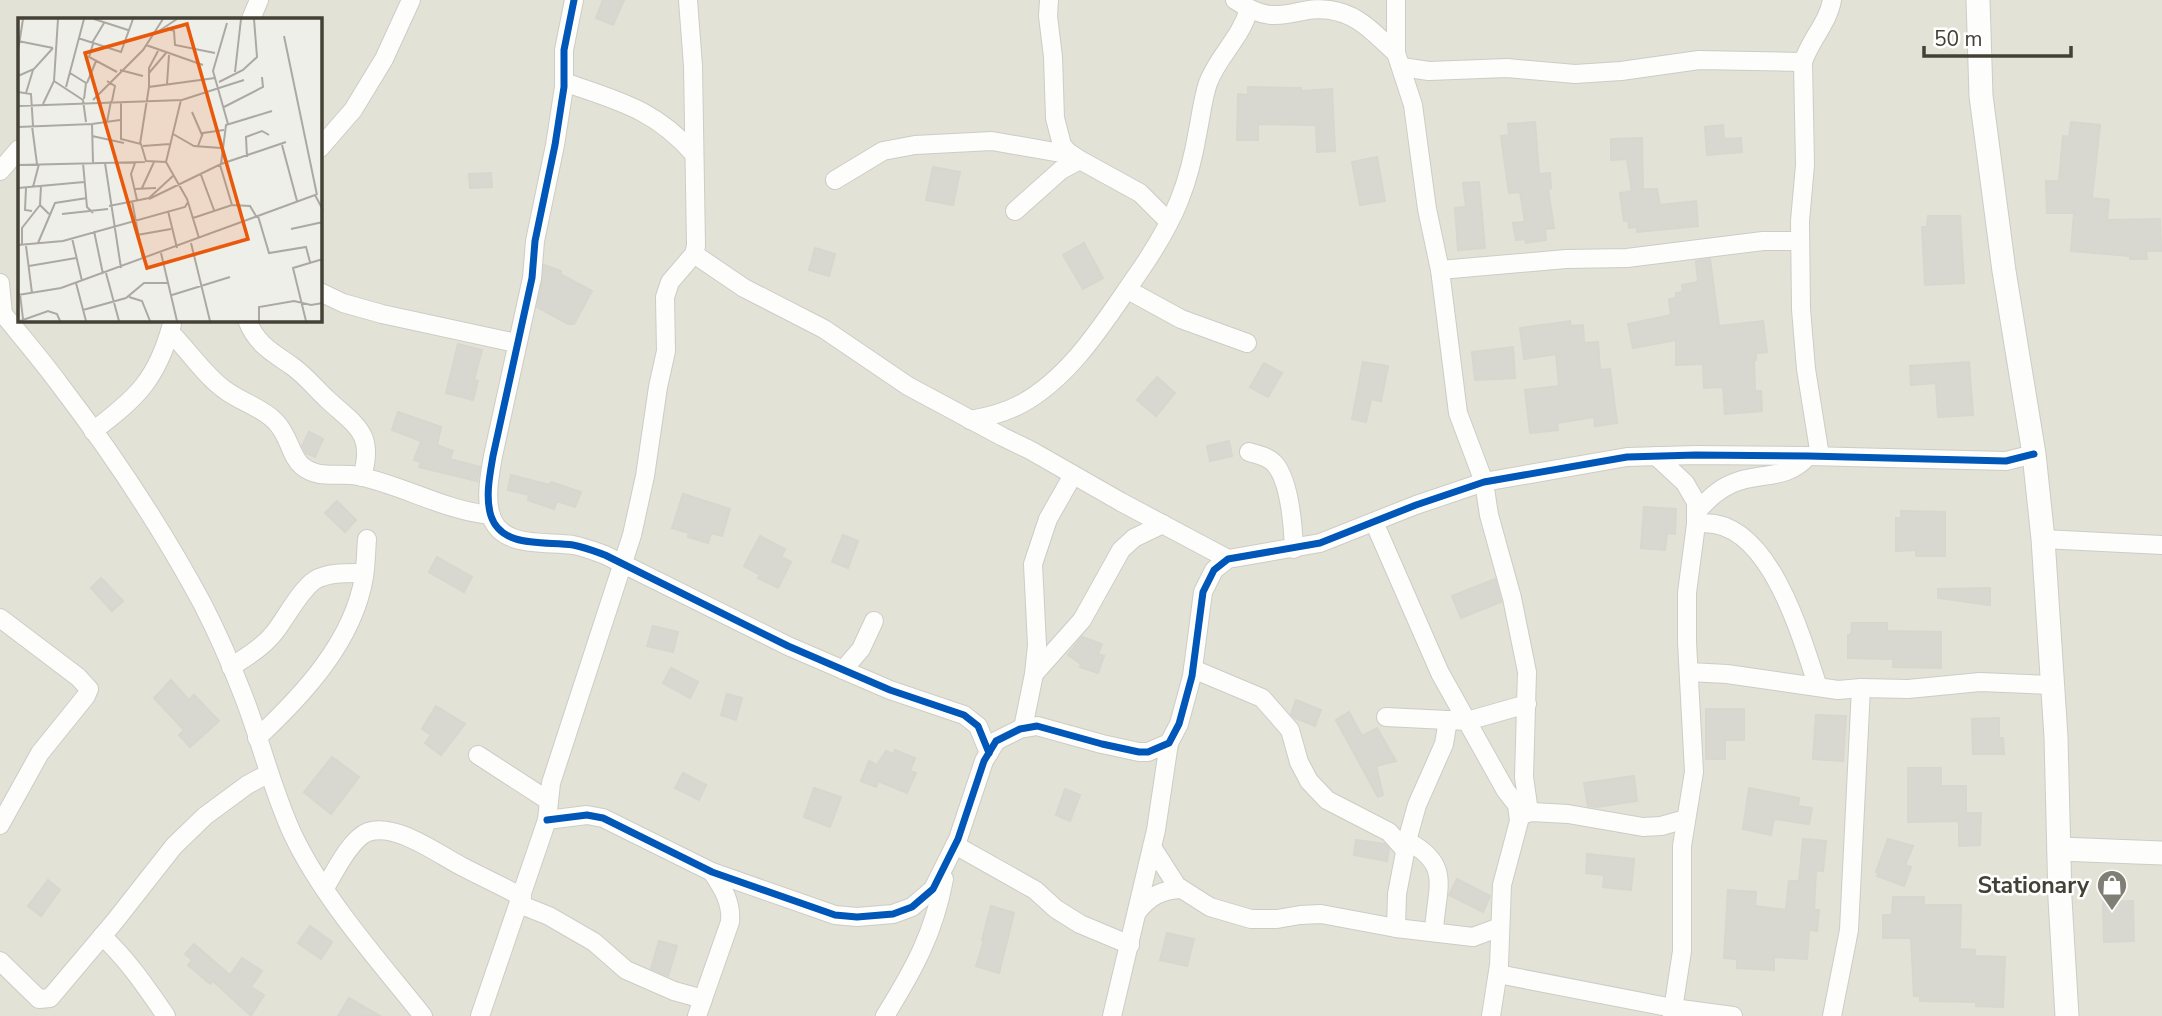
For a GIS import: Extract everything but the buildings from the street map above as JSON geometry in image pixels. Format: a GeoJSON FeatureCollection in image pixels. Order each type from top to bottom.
{"type":"FeatureCollection","features":[{"type":"Feature","properties":{"kind":"street"},"geometry":{"type":"LineString","coordinates":[[251,18],[259,0]]}},
{"type":"Feature","properties":{"kind":"street"},"geometry":{"type":"LineString","coordinates":[[322,146],[353,110],[384,59],[411,0]]}},
{"type":"Feature","properties":{"kind":"street"},"geometry":{"type":"LineString","coordinates":[[574,0],[564,50],[564,82],[555,145],[535,241],[532,278],[516,343],[489,484],[491,515],[501,531],[509,537],[583,547],[604,555],[843,670],[890,690],[964,715],[978,726],[989,753]]}},
{"type":"Feature","properties":{"kind":"street"},"geometry":{"type":"LineString","coordinates":[[480,1016],[547,820],[561,754],[623,565],[645,476],[666,351],[664,297],[670,282],[694,254],[696,246],[693,66],[688,0]]}},
{"type":"Feature","properties":{"kind":"street"},"geometry":{"type":"LineString","coordinates":[[1049,0],[1055,118],[1062,145],[1076,158],[1140,193],[1169,222]]}},
{"type":"Feature","properties":{"kind":"street"},"geometry":{"type":"LineString","coordinates":[[1396,0],[1399,60],[1413,104],[1427,209],[1440,270],[1458,413],[1484,482],[1489,515],[1512,598],[1527,672],[1524,777],[1528,805],[1502,885],[1498,970],[1491,1016]]}},
{"type":"Feature","properties":{"kind":"street"},"geometry":{"type":"LineString","coordinates":[[1814,456],[1801,309],[1800,221],[1805,172],[1802,62],[1807,47],[1829,13],[1832,0]]}},
{"type":"Feature","properties":{"kind":"street"},"geometry":{"type":"LineString","coordinates":[[1978,0],[1981,96],[2004,271],[2034,454],[2043,539],[2053,685],[2067,1016]]}},
{"type":"Feature","properties":{"kind":"street"},"geometry":{"type":"LineString","coordinates":[[970,420],[996,415],[1021,404],[1067,368],[1096,334],[1151,256],[1169,222],[1188,173],[1207,85],[1217,63],[1245,22],[1242,5],[1274,16],[1333,5],[1359,20],[1399,60],[1429,71],[1507,68],[1575,74],[1622,71],[1699,60],[1802,62]]}},
{"type":"Feature","properties":{"kind":"street"},"geometry":{"type":"LineString","coordinates":[[564,82],[656,118],[694,154]]}},
{"type":"Feature","properties":{"kind":"street"},"geometry":{"type":"LineString","coordinates":[[835,180],[883,151],[915,145],[992,141],[1076,158]]}},
{"type":"Feature","properties":{"kind":"street"},"geometry":{"type":"LineString","coordinates":[[0,171],[18,150]]}},
{"type":"Feature","properties":{"kind":"street"},"geometry":{"type":"LineString","coordinates":[[1015,211],[1076,158]]}},
{"type":"Feature","properties":{"kind":"street"},"geometry":{"type":"LineString","coordinates":[[1440,270],[1627,258],[1763,242],[1800,241]]}},
{"type":"Feature","properties":{"kind":"street"},"geometry":{"type":"LineString","coordinates":[[694,254],[744,288],[824,329],[908,386],[1228,559]]}},
{"type":"Feature","properties":{"kind":"street"},"geometry":{"type":"LineString","coordinates":[[0,283],[1,312],[60,384],[127,478],[202,604],[243,695],[293,835],[325,888],[422,1016]]}},
{"type":"Feature","properties":{"kind":"street"},"geometry":{"type":"LineString","coordinates":[[1128,290],[1181,319],[1247,343]]}},
{"type":"Feature","properties":{"kind":"street"},"geometry":{"type":"LineString","coordinates":[[322,293],[382,314],[516,343]]}},
{"type":"Feature","properties":{"kind":"street"},"geometry":{"type":"LineString","coordinates":[[248,322],[258,342],[266,350],[299,372],[358,426],[366,444],[362,477]]}},
{"type":"Feature","properties":{"kind":"street"},"geometry":{"type":"LineString","coordinates":[[172,326],[223,389],[274,420],[285,433],[292,452],[301,465],[323,475],[376,480],[474,514],[491,515]]}},
{"type":"Feature","properties":{"kind":"street"},"geometry":{"type":"LineString","coordinates":[[93,431],[130,402],[143,387],[161,361],[172,326]]}},
{"type":"Feature","properties":{"kind":"street"},"geometry":{"type":"LineString","coordinates":[[1249,452],[1267,457],[1276,465],[1281,475],[1287,494],[1294,549]]}},
{"type":"Feature","properties":{"kind":"street"},"geometry":{"type":"LineString","coordinates":[[1112,1016],[1164,791],[1169,743],[1186,701],[1193,669],[1203,593],[1214,570],[1228,559],[1320,543],[1484,482],[1627,457],[1814,456],[2006,461],[2034,454]]}},
{"type":"Feature","properties":{"kind":"street"},"geometry":{"type":"LineString","coordinates":[[1656,456],[1685,483],[1696,502],[1687,593],[1694,772],[1682,846],[1682,951],[1673,1012]]}},
{"type":"Feature","properties":{"kind":"street"},"geometry":{"type":"LineString","coordinates":[[1696,518],[1716,492],[1733,482],[1785,473],[1814,456]]}},
{"type":"Feature","properties":{"kind":"street"},"geometry":{"type":"LineString","coordinates":[[1024,728],[1037,645],[1033,564],[1048,519],[1073,475]]}},
{"type":"Feature","properties":{"kind":"street"},"geometry":{"type":"LineString","coordinates":[[1696,518],[1737,534],[1757,551],[1776,577],[1788,600],[1818,687]]}},
{"type":"Feature","properties":{"kind":"street"},"geometry":{"type":"LineString","coordinates":[[1374,522],[1424,640],[1506,791],[1525,814]]}},
{"type":"Feature","properties":{"kind":"street"},"geometry":{"type":"LineString","coordinates":[[1034,674],[1082,620],[1121,550],[1134,538],[1163,524]]}},
{"type":"Feature","properties":{"kind":"street"},"geometry":{"type":"LineString","coordinates":[[257,738],[291,704],[337,647],[356,603],[364,573],[367,539]]}},
{"type":"Feature","properties":{"kind":"street"},"geometry":{"type":"LineString","coordinates":[[2043,539],[2162,545]]}},
{"type":"Feature","properties":{"kind":"street"},"geometry":{"type":"LineString","coordinates":[[231,667],[262,646],[274,634],[308,585],[316,579],[327,575],[364,573]]}},
{"type":"Feature","properties":{"kind":"street"},"geometry":{"type":"LineString","coordinates":[[0,618],[78,677],[89,689],[40,753],[0,825]]}},
{"type":"Feature","properties":{"kind":"street"},"geometry":{"type":"LineString","coordinates":[[843,670],[861,649],[874,621]]}},
{"type":"Feature","properties":{"kind":"street"},"geometry":{"type":"LineString","coordinates":[[1193,669],[1262,698],[1290,730],[1298,762],[1308,782],[1327,800],[1389,832],[1406,845],[1425,850],[1436,867],[1439,883],[1434,931]]}},
{"type":"Feature","properties":{"kind":"street"},"geometry":{"type":"LineString","coordinates":[[1689,672],[1727,674],[1838,690],[1908,689],[1980,682],[2053,685]]}},
{"type":"Feature","properties":{"kind":"street"},"geometry":{"type":"LineString","coordinates":[[1832,1016],[1849,930],[1861,688]]}},
{"type":"Feature","properties":{"kind":"street"},"geometry":{"type":"LineString","coordinates":[[1386,717],[1467,721],[1527,704]]}},
{"type":"Feature","properties":{"kind":"street"},"geometry":{"type":"LineString","coordinates":[[1396,928],[1396,894],[1406,845],[1417,805],[1444,744],[1448,720]]}},
{"type":"Feature","properties":{"kind":"street"},"geometry":{"type":"LineString","coordinates":[[547,820],[587,815],[603,818],[712,872],[835,915],[857,917],[893,914],[912,907],[933,889],[955,845],[984,761],[996,741],[1024,728],[1037,726],[1139,752],[1148,752],[1169,743]]}},
{"type":"Feature","properties":{"kind":"street"},"geometry":{"type":"LineString","coordinates":[[478,755],[549,801]]}},
{"type":"Feature","properties":{"kind":"street"},"geometry":{"type":"LineString","coordinates":[[0,961],[39,999],[50,998],[189,831],[247,785],[269,773]]}},
{"type":"Feature","properties":{"kind":"street"},"geometry":{"type":"LineString","coordinates":[[1525,814],[1578,815],[1643,827],[1661,826],[1686,819]]}},
{"type":"Feature","properties":{"kind":"street"},"geometry":{"type":"LineString","coordinates":[[325,888],[358,839],[367,832],[383,830],[416,841],[594,942],[626,970],[674,991],[700,1008],[725,940],[731,915],[724,891],[712,872]]}},
{"type":"Feature","properties":{"kind":"street"},"geometry":{"type":"LineString","coordinates":[[955,845],[1035,890],[1056,909],[1080,924],[1130,945]]}},
{"type":"Feature","properties":{"kind":"street"},"geometry":{"type":"LineString","coordinates":[[1152,847],[1164,869],[1181,889],[1210,907],[1251,919],[1321,914],[1396,928],[1474,937],[1500,927]]}},
{"type":"Feature","properties":{"kind":"street"},"geometry":{"type":"LineString","coordinates":[[2059,849],[2162,853]]}},
{"type":"Feature","properties":{"kind":"street"},"geometry":{"type":"LineString","coordinates":[[886,1016],[925,947],[937,913],[946,865]]}},
{"type":"Feature","properties":{"kind":"street"},"geometry":{"type":"LineString","coordinates":[[1137,912],[1151,896],[1161,891],[1181,889]]}},
{"type":"Feature","properties":{"kind":"street"},"geometry":{"type":"LineString","coordinates":[[102,936],[144,981],[166,1016]]}},
{"type":"Feature","properties":{"kind":"street"},"geometry":{"type":"LineString","coordinates":[[1474,937],[1498,970],[1673,1012],[1733,1016]]}},
{"type":"Feature","properties":{"kind":"shaded area"},"geometry":{"type":"Polygon","coordinates":[[[0,0],[2162,0],[2162,1016],[0,1016],[0,0]]]}},
{"type":"Feature","properties":{"kind":"cycle path"},"geometry":{"type":"LineString","coordinates":[[574,0],[564,50],[564,87],[535,241],[532,278],[493,456],[488,501],[497,527],[515,539],[573,545],[605,555],[788,646],[890,690],[964,715],[978,726],[989,753]]}},
{"type":"Feature","properties":{"kind":"cycle path"},"geometry":{"type":"LineString","coordinates":[[547,820],[587,815],[603,818],[712,872],[835,915],[857,917],[893,914],[912,907],[933,889],[958,839],[984,761],[996,741],[1020,729],[1037,726],[1139,752],[1148,752],[1169,743],[1179,724],[1192,676],[1203,592],[1214,570],[1228,559],[1320,543],[1416,505],[1484,482],[1627,457],[1808,456],[2006,461],[2034,454]]}},
{"type":"Feature","properties":{"kind":"place","name":"Stationary"},"geometry":{"type":"Point","coordinates":[2112,912]}}]}
